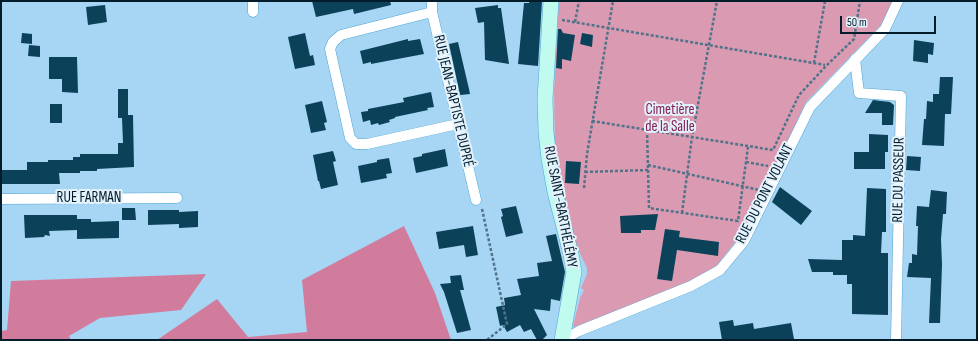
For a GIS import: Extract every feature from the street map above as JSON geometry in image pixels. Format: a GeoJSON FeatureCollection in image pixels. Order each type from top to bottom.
{"type":"FeatureCollection","features":[{"type":"Feature","properties":{"kind":"street"},"geometry":{"type":"LineString","coordinates":[[253,1],[253,12]]}},
{"type":"Feature","properties":{"kind":"street","name":"RUE JEAN-BAPTISTE DUPRÉ"},"geometry":{"type":"LineString","coordinates":[[432,1],[432,12],[476,200]]}},
{"type":"Feature","properties":{"kind":"street","name":"RUE SAINT-BARTHÉLÉMY"},"geometry":{"type":"LineString","coordinates":[[551,1],[545,99],[546,132],[555,192],[571,254],[574,272],[563,340]]}},
{"type":"Feature","properties":{"kind":"street","name":"RUE DU PONT VOLANT"},"geometry":{"type":"LineString","coordinates":[[563,340],[579,331],[691,286],[720,270],[744,240],[810,107],[885,29],[898,1]]}},
{"type":"Feature","properties":{"kind":"street"},"geometry":{"type":"LineString","coordinates":[[432,12],[341,35],[333,42],[330,49],[350,138],[356,144],[367,144],[458,124]]}},
{"type":"Feature","properties":{"kind":"street","name":"RUE DU PASSEUR"},"geometry":{"type":"LineString","coordinates":[[855,59],[859,93],[901,96],[896,340]]}},
{"type":"Feature","properties":{"kind":"street","name":"RUE FARMAN"},"geometry":{"type":"LineString","coordinates":[[1,199],[178,198]]}},
{"type":"Feature","properties":{"kind":"path"},"geometry":{"type":"LineString","coordinates":[[579,1],[575,22],[826,66]]}},
{"type":"Feature","properties":{"kind":"path"},"geometry":{"type":"LineString","coordinates":[[584,188],[592,121],[613,1]]}},
{"type":"Feature","properties":{"kind":"path"},"geometry":{"type":"LineString","coordinates":[[682,213],[692,137],[717,1]]}},
{"type":"Feature","properties":{"kind":"path"},"geometry":{"type":"LineString","coordinates":[[814,63],[825,1]]}},
{"type":"Feature","properties":{"kind":"path"},"geometry":{"type":"LineString","coordinates":[[592,121],[773,150],[799,95],[854,39],[860,1]]}},
{"type":"Feature","properties":{"kind":"path"},"geometry":{"type":"LineString","coordinates":[[647,130],[649,208],[738,222],[748,146]]}},
{"type":"Feature","properties":{"kind":"path"},"geometry":{"type":"LineString","coordinates":[[746,162],[769,166],[766,172]]}},
{"type":"Feature","properties":{"kind":"path"},"geometry":{"type":"LineString","coordinates":[[648,165],[758,190],[761,184]]}},
{"type":"Feature","properties":{"kind":"path"},"geometry":{"type":"LineString","coordinates":[[585,172],[648,170]]}},
{"type":"Feature","properties":{"kind":"path"},"geometry":{"type":"LineString","coordinates":[[476,200],[482,207],[507,324],[487,340]]}},
{"type":"Feature","properties":{"kind":"green space","name":"Cimetière de la Salle"},"geometry":{"type":"Polygon","coordinates":[[[559,1],[894,1],[881,25],[806,102],[747,227],[718,264],[686,284],[575,327],[573,326],[580,298],[584,290],[581,288],[587,274],[587,268],[574,241],[556,163],[554,93],[559,1]]]}},
{"type":"Feature","properties":{"kind":"shaded area"},"geometry":{"type":"Polygon","coordinates":[[[404,226],[435,293],[451,340],[157,340],[217,299],[248,337],[307,332],[302,280],[404,226]]]}},
{"type":"Feature","properties":{"kind":"shaded area"},"geometry":{"type":"Polygon","coordinates":[[[206,274],[181,310],[100,318],[69,336],[71,340],[1,340],[1,331],[7,330],[11,281],[206,274]]]}},
{"type":"Feature","properties":{"kind":"building"},"geometry":{"type":"Polygon","coordinates":[[[312,1],[390,1],[391,5],[354,14],[353,9],[316,17],[312,1]]]}},
{"type":"Feature","properties":{"kind":"building"},"geometry":{"type":"Polygon","coordinates":[[[529,1],[542,1],[538,66],[518,64],[524,3],[529,3],[529,1]]]}},
{"type":"Feature","properties":{"kind":"building"},"geometry":{"type":"Polygon","coordinates":[[[105,5],[107,22],[88,25],[86,7],[105,5]]]}},
{"type":"Feature","properties":{"kind":"building"},"geometry":{"type":"Polygon","coordinates":[[[498,5],[498,8],[501,8],[509,64],[485,60],[484,22],[478,23],[475,8],[498,5]]]}},
{"type":"Feature","properties":{"kind":"building"},"geometry":{"type":"Polygon","coordinates":[[[558,29],[561,29],[563,33],[575,35],[571,61],[562,59],[562,69],[556,68],[558,29]]]}},
{"type":"Feature","properties":{"kind":"building"},"geometry":{"type":"Polygon","coordinates":[[[22,33],[32,34],[32,44],[21,43],[22,33]]]}},
{"type":"Feature","properties":{"kind":"building"},"geometry":{"type":"Polygon","coordinates":[[[305,33],[310,56],[313,55],[315,65],[295,69],[288,37],[305,33]]]}},
{"type":"Feature","properties":{"kind":"building"},"geometry":{"type":"Polygon","coordinates":[[[582,33],[593,35],[592,47],[580,44],[582,33]]]}},
{"type":"Feature","properties":{"kind":"building"},"geometry":{"type":"Polygon","coordinates":[[[408,39],[408,41],[420,39],[424,54],[371,64],[371,62],[363,64],[360,51],[408,39]]]}},
{"type":"Feature","properties":{"kind":"building"},"geometry":{"type":"Polygon","coordinates":[[[914,40],[934,43],[933,55],[928,54],[928,63],[913,61],[914,40]]]}},
{"type":"Feature","properties":{"kind":"building"},"geometry":{"type":"Polygon","coordinates":[[[458,42],[470,94],[460,95],[449,44],[458,42]]]}},
{"type":"Feature","properties":{"kind":"building"},"geometry":{"type":"Polygon","coordinates":[[[29,45],[40,46],[40,57],[28,56],[29,45]]]}},
{"type":"Feature","properties":{"kind":"building"},"geometry":{"type":"Polygon","coordinates":[[[49,57],[77,57],[78,93],[62,92],[62,79],[49,79],[49,57]]]}},
{"type":"Feature","properties":{"kind":"building"},"geometry":{"type":"Polygon","coordinates":[[[940,77],[953,77],[951,114],[945,114],[944,146],[922,145],[927,101],[933,102],[933,94],[939,94],[940,77]]]}},
{"type":"Feature","properties":{"kind":"building"},"geometry":{"type":"Polygon","coordinates":[[[118,89],[128,89],[128,115],[133,115],[134,167],[97,169],[97,171],[80,171],[80,173],[59,173],[60,184],[1,184],[1,170],[27,170],[27,162],[73,160],[73,157],[80,157],[80,154],[118,154],[118,143],[123,143],[122,118],[118,118],[118,89]]]}},
{"type":"Feature","properties":{"kind":"building"},"geometry":{"type":"Polygon","coordinates":[[[431,92],[434,107],[427,108],[428,110],[395,117],[389,120],[390,122],[379,125],[378,123],[371,125],[370,120],[363,122],[361,112],[368,111],[368,109],[404,102],[403,98],[431,92]]]}},
{"type":"Feature","properties":{"kind":"building"},"geometry":{"type":"Polygon","coordinates":[[[873,100],[890,102],[894,105],[893,125],[882,125],[882,113],[865,113],[873,100]]]}},
{"type":"Feature","properties":{"kind":"building"},"geometry":{"type":"Polygon","coordinates":[[[322,101],[327,122],[324,123],[326,130],[311,133],[305,105],[322,101]]]}},
{"type":"Feature","properties":{"kind":"building"},"geometry":{"type":"Polygon","coordinates":[[[50,104],[62,104],[62,123],[50,123],[50,104]]]}},
{"type":"Feature","properties":{"kind":"building"},"geometry":{"type":"Polygon","coordinates":[[[869,134],[888,135],[888,152],[885,152],[885,169],[854,169],[854,152],[869,152],[869,134]]]}},
{"type":"Feature","properties":{"kind":"building"},"geometry":{"type":"Polygon","coordinates":[[[445,149],[448,166],[416,173],[413,158],[422,156],[422,154],[445,149]]]}},
{"type":"Feature","properties":{"kind":"building"},"geometry":{"type":"Polygon","coordinates":[[[333,151],[336,161],[333,162],[338,185],[321,189],[313,155],[333,151]]]}},
{"type":"Feature","properties":{"kind":"building"},"geometry":{"type":"Polygon","coordinates":[[[907,156],[921,157],[920,171],[906,170],[907,156]]]}},
{"type":"Feature","properties":{"kind":"building"},"geometry":{"type":"Polygon","coordinates":[[[389,158],[392,173],[386,174],[387,178],[361,183],[358,166],[389,158]]]}},
{"type":"Feature","properties":{"kind":"building"},"geometry":{"type":"Polygon","coordinates":[[[566,161],[581,162],[579,184],[565,183],[566,161]]]}},
{"type":"Feature","properties":{"kind":"building"},"geometry":{"type":"Polygon","coordinates":[[[780,187],[812,211],[801,225],[772,202],[780,187]]]}},
{"type":"Feature","properties":{"kind":"building"},"geometry":{"type":"Polygon","coordinates":[[[867,188],[886,189],[886,232],[882,232],[881,253],[888,253],[888,315],[852,314],[852,284],[847,284],[847,275],[833,275],[833,272],[812,272],[808,259],[842,260],[842,240],[853,240],[853,235],[865,236],[867,188]]]}},
{"type":"Feature","properties":{"kind":"building"},"geometry":{"type":"Polygon","coordinates":[[[931,190],[947,192],[946,214],[943,214],[941,239],[942,265],[940,323],[929,323],[931,278],[907,277],[909,263],[912,263],[912,254],[917,255],[917,206],[929,207],[931,190]]]}},
{"type":"Feature","properties":{"kind":"building"},"geometry":{"type":"Polygon","coordinates":[[[516,206],[523,233],[506,237],[501,217],[503,216],[501,209],[516,206]]]}},
{"type":"Feature","properties":{"kind":"building"},"geometry":{"type":"Polygon","coordinates":[[[122,208],[135,208],[136,220],[122,220],[122,208]]]}},
{"type":"Feature","properties":{"kind":"building"},"geometry":{"type":"Polygon","coordinates":[[[148,210],[179,210],[179,212],[198,211],[198,227],[179,228],[179,224],[148,225],[148,210]]]}},
{"type":"Feature","properties":{"kind":"building"},"geometry":{"type":"Polygon","coordinates":[[[658,214],[655,230],[641,230],[641,233],[621,233],[620,216],[658,214]]]}},
{"type":"Feature","properties":{"kind":"building"},"geometry":{"type":"Polygon","coordinates":[[[24,215],[77,215],[77,219],[91,219],[91,222],[119,221],[119,238],[77,239],[77,230],[49,231],[50,236],[45,235],[44,237],[25,238],[24,215]]]}},
{"type":"Feature","properties":{"kind":"building"},"geometry":{"type":"Polygon","coordinates":[[[473,226],[478,255],[466,257],[464,245],[439,249],[436,232],[473,226]]]}},
{"type":"Feature","properties":{"kind":"building"},"geometry":{"type":"Polygon","coordinates":[[[665,229],[680,231],[679,237],[719,242],[718,256],[677,250],[672,281],[657,279],[665,229]]]}},
{"type":"Feature","properties":{"kind":"building"},"geometry":{"type":"Polygon","coordinates":[[[556,234],[565,272],[560,301],[551,299],[550,311],[534,309],[547,335],[542,340],[537,340],[531,329],[524,332],[520,325],[507,332],[503,325],[500,326],[496,307],[505,305],[504,298],[521,295],[517,279],[539,276],[537,263],[552,261],[546,236],[556,234]]]}},
{"type":"Feature","properties":{"kind":"building"},"geometry":{"type":"Polygon","coordinates":[[[461,275],[464,290],[460,290],[471,330],[457,333],[440,284],[451,283],[450,276],[461,275]]]}},
{"type":"Feature","properties":{"kind":"building"},"geometry":{"type":"Polygon","coordinates":[[[733,320],[734,326],[753,323],[754,329],[791,323],[794,339],[722,340],[719,322],[733,320]]]}}]}
